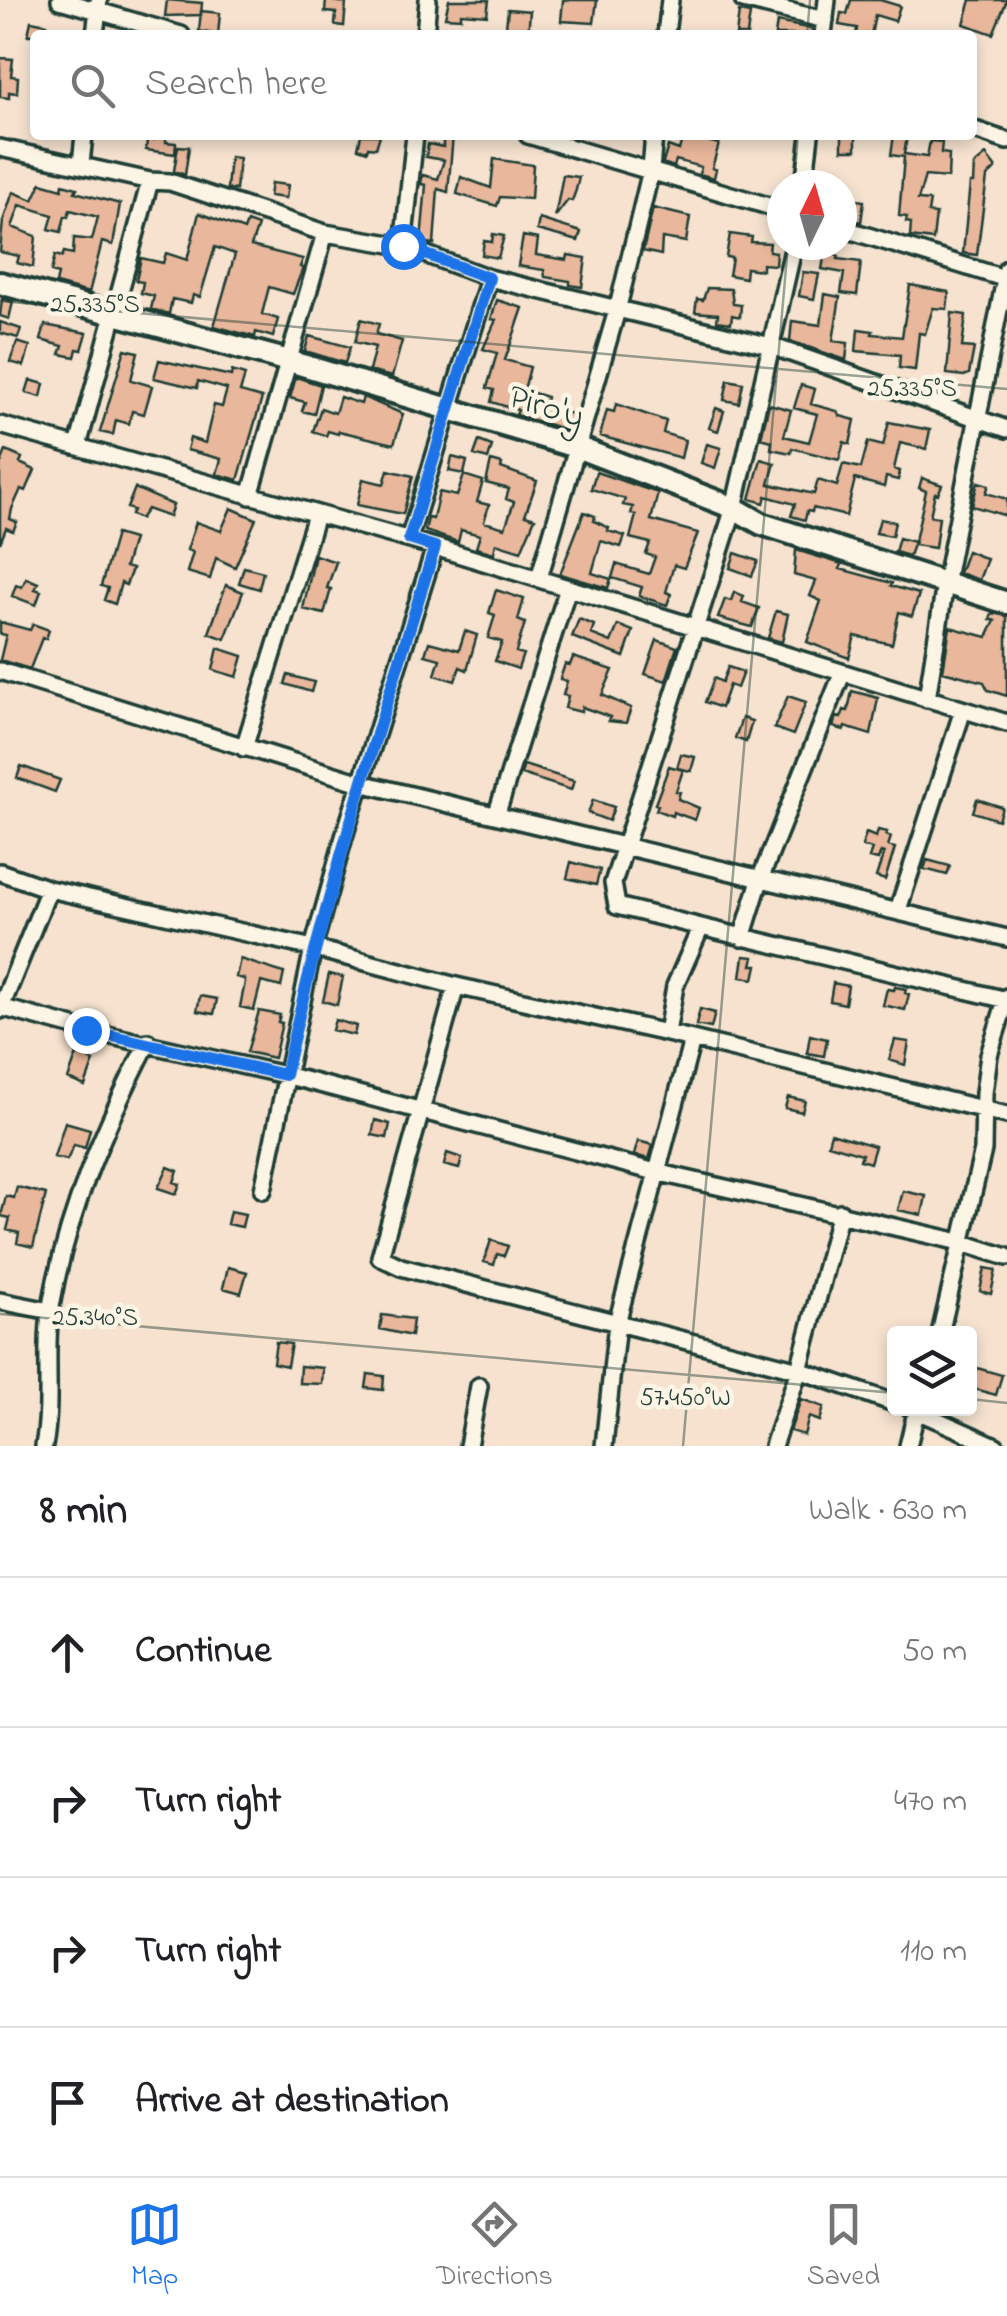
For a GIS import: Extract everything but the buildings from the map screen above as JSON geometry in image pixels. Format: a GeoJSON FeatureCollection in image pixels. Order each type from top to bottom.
{"type":"FeatureCollection","features":[{"type":"Feature","properties":{"kind":"main road","name":"Piro'y"},"geometry":{"type":"LineString","coordinates":[[0,282],[288,360],[579,448],[734,508],[762,524],[1007,603]]}},
{"type":"Feature","properties":{"kind":"street"},"geometry":{"type":"LineString","coordinates":[[60,0],[98,5],[167,30]]}},
{"type":"Feature","properties":{"kind":"street"},"geometry":{"type":"LineString","coordinates":[[425,30],[428,0]]}},
{"type":"Feature","properties":{"kind":"street"},"geometry":{"type":"LineString","coordinates":[[667,30],[670,0]]}},
{"type":"Feature","properties":{"kind":"street"},"geometry":{"type":"LineString","coordinates":[[743,0],[824,28],[827,0]]}},
{"type":"Feature","properties":{"kind":"street"},"geometry":{"type":"LineString","coordinates":[[95,30],[98,5]]}},
{"type":"Feature","properties":{"kind":"street"},"geometry":{"type":"LineString","coordinates":[[977,131],[1007,141]]}},
{"type":"Feature","properties":{"kind":"street"},"geometry":{"type":"LineString","coordinates":[[81,164],[83,140]]}},
{"type":"Feature","properties":{"kind":"street"},"geometry":{"type":"LineString","coordinates":[[403,246],[414,140]]}},
{"type":"Feature","properties":{"kind":"street"},"geometry":{"type":"LineString","coordinates":[[545,140],[767,205]]}},
{"type":"Feature","properties":{"kind":"street"},"geometry":{"type":"LineString","coordinates":[[539,578],[618,306],[653,140]]}},
{"type":"Feature","properties":{"kind":"street"},"geometry":{"type":"LineString","coordinates":[[806,170],[809,140]]}},
{"type":"Feature","properties":{"kind":"street"},"geometry":{"type":"LineString","coordinates":[[0,148],[150,182],[170,182],[325,233],[403,246],[489,278],[772,346],[1007,429]]}},
{"type":"Feature","properties":{"kind":"street"},"geometry":{"type":"LineString","coordinates":[[78,446],[150,182]]}},
{"type":"Feature","properties":{"kind":"street"},"geometry":{"type":"LineString","coordinates":[[250,496],[325,233]]}},
{"type":"Feature","properties":{"kind":"street"},"geometry":{"type":"LineString","coordinates":[[857,233],[1006,279]]}},
{"type":"Feature","properties":{"kind":"street"},"geometry":{"type":"LineString","coordinates":[[791,260],[734,508],[613,883],[617,906],[1007,999],[989,1055],[983,1150],[942,1326]]}},
{"type":"Feature","properties":{"kind":"street"},"geometry":{"type":"LineString","coordinates":[[927,699],[1007,270]]}},
{"type":"Feature","properties":{"kind":"street"},"geometry":{"type":"LineString","coordinates":[[409,539],[489,278]]}},
{"type":"Feature","properties":{"kind":"street"},"geometry":{"type":"LineString","coordinates":[[1,427],[409,539],[1007,723]]}},
{"type":"Feature","properties":{"kind":"street"},"geometry":{"type":"LineString","coordinates":[[244,748],[316,515]]}},
{"type":"Feature","properties":{"kind":"street"},"geometry":{"type":"LineString","coordinates":[[263,1190],[313,948],[435,547]]}},
{"type":"Feature","properties":{"kind":"street"},"geometry":{"type":"LineString","coordinates":[[497,813],[568,588]]}},
{"type":"Feature","properties":{"kind":"street"},"geometry":{"type":"LineString","coordinates":[[0,671],[361,783],[1007,938]]}},
{"type":"Feature","properties":{"kind":"street"},"geometry":{"type":"LineString","coordinates":[[742,938],[761,877],[842,674]]}},
{"type":"Feature","properties":{"kind":"street"},"geometry":{"type":"LineString","coordinates":[[898,910],[963,710]]}},
{"type":"Feature","properties":{"kind":"street"},"geometry":{"type":"LineString","coordinates":[[0,872],[50,889],[313,948],[456,986],[1007,1115]]}},
{"type":"Feature","properties":{"kind":"street"},"geometry":{"type":"LineString","coordinates":[[50,889],[0,1008],[285,1075],[656,1172],[840,1212],[1007,1257]]}},
{"type":"Feature","properties":{"kind":"street"},"geometry":{"type":"LineString","coordinates":[[667,1033],[676,986],[701,927]]}},
{"type":"Feature","properties":{"kind":"street"},"geometry":{"type":"LineString","coordinates":[[456,986],[380,1257],[401,1267],[798,1370],[887,1401]]}},
{"type":"Feature","properties":{"kind":"street"},"geometry":{"type":"LineString","coordinates":[[604,1446],[616,1323],[692,1040]]}},
{"type":"Feature","properties":{"kind":"street"},"geometry":{"type":"LineString","coordinates":[[44,1446],[50,1418],[50,1311],[73,1216],[110,1115],[148,1042]]}},
{"type":"Feature","properties":{"kind":"street"},"geometry":{"type":"LineString","coordinates":[[772,1446],[798,1370],[840,1212]]}},
{"type":"Feature","properties":{"kind":"street"},"geometry":{"type":"LineString","coordinates":[[0,1301],[50,1311]]}},
{"type":"Feature","properties":{"kind":"street"},"geometry":{"type":"LineString","coordinates":[[468,1446],[479,1386]]}},
{"type":"Feature","properties":{"kind":"street"},"geometry":{"type":"LineString","coordinates":[[908,1446],[914,1416]]}},
{"type":"Feature","properties":{"kind":"street"},"geometry":{"type":"LineString","coordinates":[[930,1416],[996,1446]]}},
{"type":"Feature","properties":{"kind":"route"},"geometry":{"type":"LineString","coordinates":[[86,1030],[285,1075],[313,948],[344,838],[435,547],[409,539],[489,278],[403,246]]}}]}
